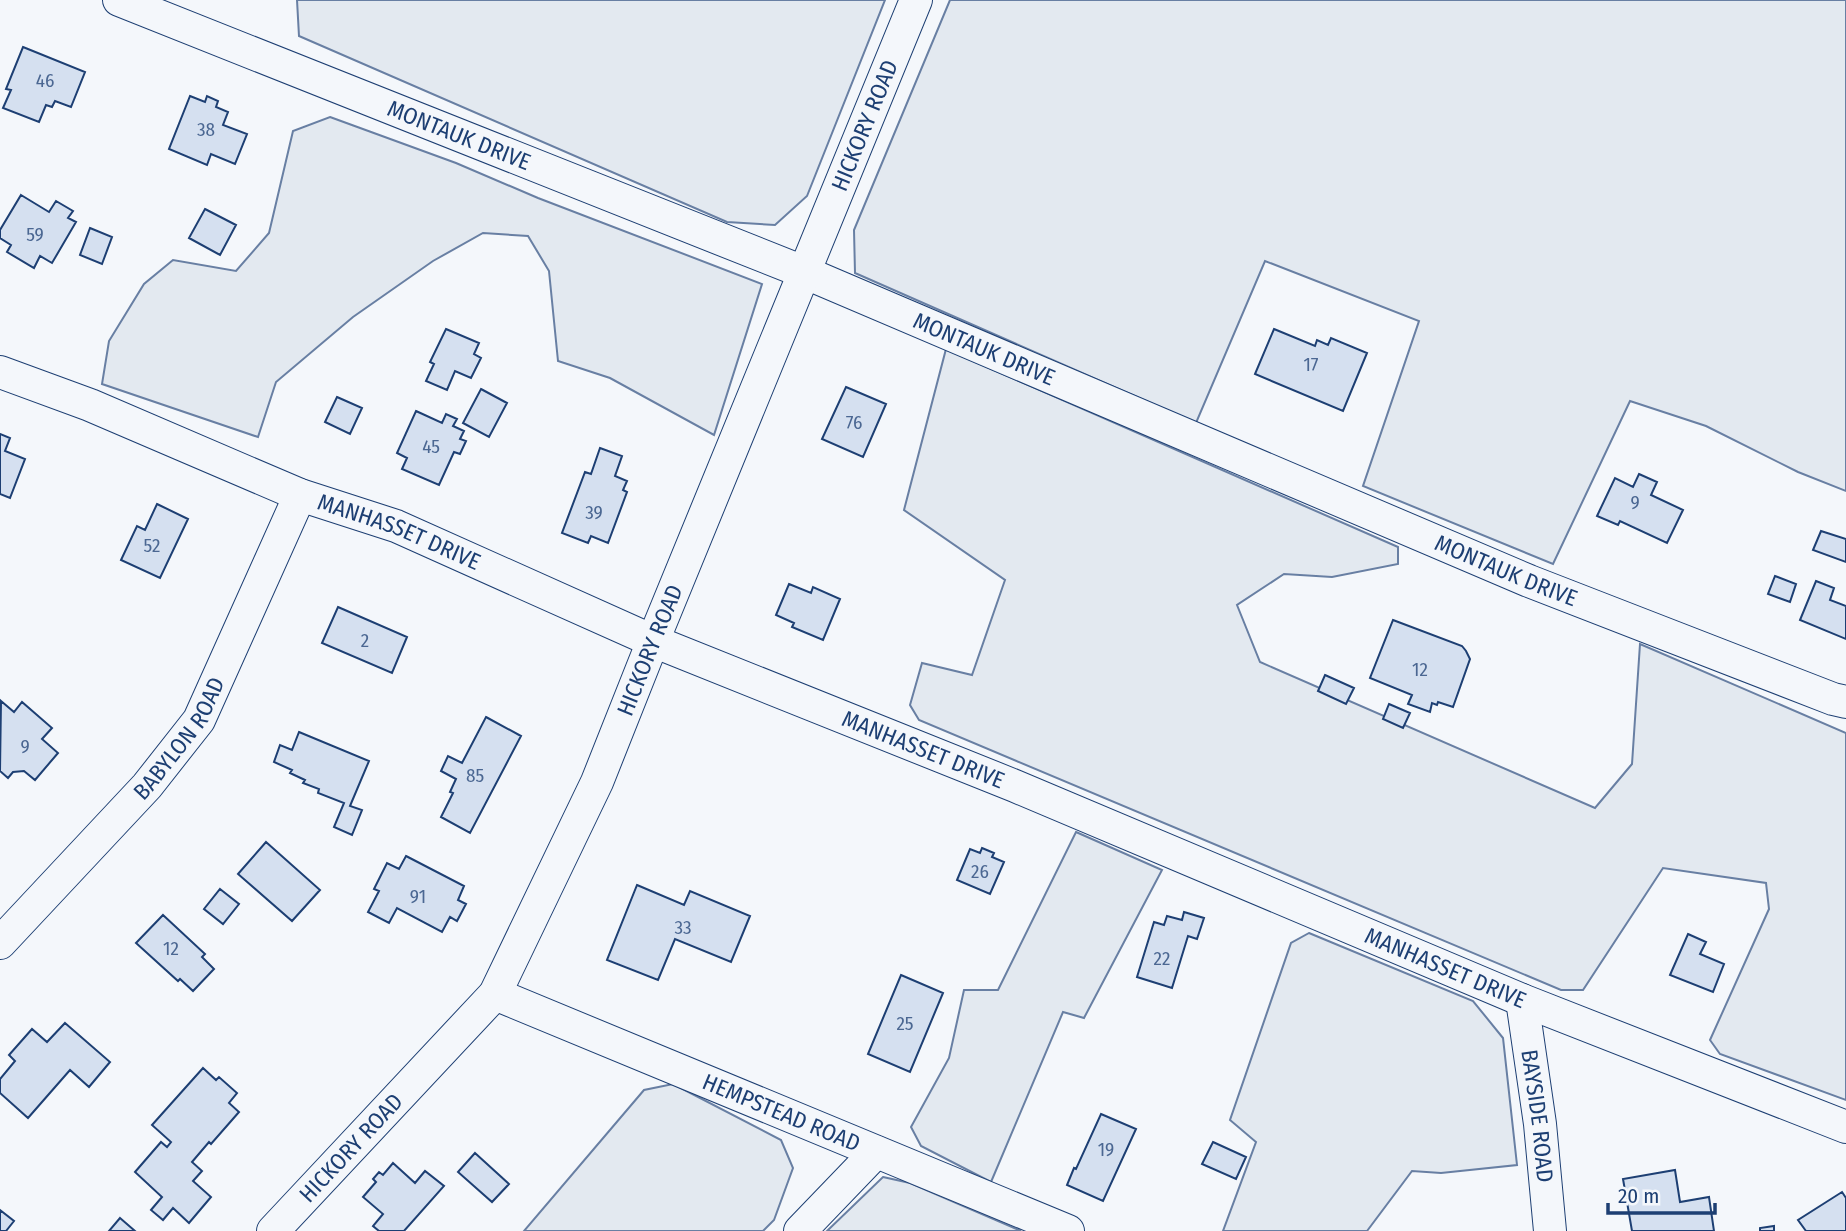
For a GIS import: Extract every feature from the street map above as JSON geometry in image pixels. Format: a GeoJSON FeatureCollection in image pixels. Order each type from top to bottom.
{"type":"FeatureCollection","features":[{"type":"Feature","properties":{"kind":"street","name":"MONTAUK DRIVE"},"geometry":{"type":"LineString","coordinates":[[119,0],[806,274],[1529,581],[1846,702]]}},
{"type":"Feature","properties":{"kind":"street","name":"HICKORY ROAD"},"geometry":{"type":"LineString","coordinates":[[273,1231],[495,994],[597,782],[916,0]]}},
{"type":"Feature","properties":{"kind":"street","name":"MANHASSET DRIVE"},"geometry":{"type":"LineString","coordinates":[[0,372],[90,405],[300,495],[396,526],[653,641],[1015,786],[1522,1000],[1846,1127]]}},
{"type":"Feature","properties":{"kind":"street","name":"BABYLON ROAD"},"geometry":{"type":"LineString","coordinates":[[0,943],[147,786],[199,720],[300,495]]}},
{"type":"Feature","properties":{"kind":"street","name":"HEMPSTEAD ROAD"},"geometry":{"type":"LineString","coordinates":[[495,994],[1068,1231]]}},
{"type":"Feature","properties":{"kind":"street","name":"BAYSIDE ROAD"},"geometry":{"type":"LineString","coordinates":[[1522,1000],[1540,1124],[1550,1231]]}},
{"type":"Feature","properties":{"kind":"street"},"geometry":{"type":"LineString","coordinates":[[800,1231],[877,1152]]}},
{"type":"Feature","properties":{"kind":"shaded area"},"geometry":{"type":"Polygon","coordinates":[[[297,0],[885,0],[807,196],[775,225],[727,222],[299,36],[297,0]]]}},
{"type":"Feature","properties":{"kind":"shaded area"},"geometry":{"type":"Polygon","coordinates":[[[950,0],[1846,0],[1846,491],[1798,472],[1706,426],[1630,401],[1553,564],[1363,486],[1419,321],[1265,261],[1196,423],[855,273],[854,230],[950,0]]]}},
{"type":"Feature","properties":{"kind":"shaded area"},"geometry":{"type":"Polygon","coordinates":[[[330,117],[456,163],[538,198],[762,284],[714,435],[610,378],[558,361],[549,271],[528,236],[483,233],[433,261],[353,317],[276,382],[258,437],[102,384],[109,341],[144,284],[173,260],[236,271],[269,233],[293,131],[330,117]]]}},
{"type":"Feature","properties":{"kind":"shaded area"},"geometry":{"type":"Polygon","coordinates":[[[946,349],[1398,547],[1398,564],[1332,577],[1284,574],[1237,605],[1260,662],[1595,808],[1632,764],[1640,644],[1846,733],[1846,1100],[1720,1054],[1710,1040],[1769,909],[1766,883],[1663,868],[1583,990],[1561,990],[919,720],[910,705],[922,663],[972,675],[1005,580],[904,510],[946,349]]]}},
{"type":"Feature","properties":{"kind":"shaded area"},"geometry":{"type":"Polygon","coordinates":[[[1076,832],[1162,870],[1084,1018],[1063,1012],[991,1182],[921,1146],[911,1127],[949,1058],[964,990],[998,990],[1076,832]]]}},
{"type":"Feature","properties":{"kind":"shaded area"},"geometry":{"type":"Polygon","coordinates":[[[1309,933],[1473,1001],[1503,1038],[1517,1165],[1441,1173],[1412,1171],[1367,1231],[1223,1231],[1256,1142],[1230,1120],[1291,943],[1309,933]]]}},
{"type":"Feature","properties":{"kind":"shaded area"},"geometry":{"type":"Polygon","coordinates":[[[673,1084],[781,1140],[793,1168],[774,1220],[763,1231],[524,1231],[644,1090],[673,1084]]]}},
{"type":"Feature","properties":{"kind":"shaded area"},"geometry":{"type":"Polygon","coordinates":[[[883,1177],[910,1183],[1021,1231],[827,1231],[883,1177]]]}},
{"type":"Feature","properties":{"kind":"building"},"geometry":{"type":"Polygon","coordinates":[[[23,47],[85,72],[71,107],[55,101],[52,107],[46,105],[39,122],[3,108],[11,90],[6,89],[23,47]]]}},
{"type":"Feature","properties":{"kind":"building"},"geometry":{"type":"Polygon","coordinates":[[[190,96],[205,102],[207,96],[218,101],[216,107],[228,112],[223,125],[247,134],[235,164],[211,154],[207,165],[169,149],[190,96]]]}},
{"type":"Feature","properties":{"kind":"building"},"geometry":{"type":"Polygon","coordinates":[[[21,195],[49,212],[56,201],[73,211],[68,218],[76,222],[52,263],[40,256],[34,268],[7,252],[11,245],[0,238],[0,230],[21,195]]]}},
{"type":"Feature","properties":{"kind":"building"},"geometry":{"type":"Polygon","coordinates":[[[205,209],[236,225],[220,255],[189,238],[205,209]]]}},
{"type":"Feature","properties":{"kind":"building"},"geometry":{"type":"Polygon","coordinates":[[[90,228],[112,237],[102,264],[80,255],[90,228]]]}},
{"type":"Feature","properties":{"kind":"building"},"geometry":{"type":"Polygon","coordinates":[[[446,329],[479,343],[474,354],[481,358],[471,378],[455,371],[447,390],[426,381],[434,364],[430,362],[446,329]]]}},
{"type":"Feature","properties":{"kind":"building"},"geometry":{"type":"Polygon","coordinates":[[[1274,329],[1315,346],[1317,340],[1328,345],[1331,338],[1367,353],[1343,411],[1255,374],[1274,329]]]}},
{"type":"Feature","properties":{"kind":"building"},"geometry":{"type":"Polygon","coordinates":[[[846,387],[886,404],[863,457],[822,439],[846,387]]]}},
{"type":"Feature","properties":{"kind":"building"},"geometry":{"type":"Polygon","coordinates":[[[481,389],[507,403],[489,437],[463,423],[481,389]]]}},
{"type":"Feature","properties":{"kind":"building"},"geometry":{"type":"Polygon","coordinates":[[[337,397],[362,408],[350,434],[325,422],[337,397]]]}},
{"type":"Feature","properties":{"kind":"building"},"geometry":{"type":"Polygon","coordinates":[[[416,411],[442,423],[446,414],[457,419],[453,426],[464,431],[460,439],[466,441],[460,454],[454,452],[439,485],[402,469],[407,458],[397,453],[416,411]]]}},
{"type":"Feature","properties":{"kind":"building"},"geometry":{"type":"Polygon","coordinates":[[[0,434],[10,438],[5,451],[25,459],[10,498],[0,494],[0,434]]]}},
{"type":"Feature","properties":{"kind":"building"},"geometry":{"type":"Polygon","coordinates":[[[600,448],[622,456],[615,476],[627,481],[623,490],[627,492],[608,543],[591,536],[588,543],[562,533],[585,472],[591,474],[600,448]]]}},
{"type":"Feature","properties":{"kind":"building"},"geometry":{"type":"Polygon","coordinates":[[[1639,474],[1657,482],[1651,495],[1683,510],[1667,543],[1620,521],[1618,525],[1597,516],[1615,478],[1633,487],[1639,474]]]}},
{"type":"Feature","properties":{"kind":"building"},"geometry":{"type":"Polygon","coordinates":[[[157,504],[188,519],[160,578],[121,560],[137,526],[145,530],[157,504]]]}},
{"type":"Feature","properties":{"kind":"building"},"geometry":{"type":"Polygon","coordinates":[[[1821,531],[1846,539],[1846,562],[1813,550],[1821,531]]]}},
{"type":"Feature","properties":{"kind":"building"},"geometry":{"type":"Polygon","coordinates":[[[1775,576],[1796,584],[1790,602],[1768,594],[1775,576]]]}},
{"type":"Feature","properties":{"kind":"building"},"geometry":{"type":"Polygon","coordinates":[[[1816,581],[1834,588],[1830,600],[1846,606],[1846,639],[1800,620],[1816,581]]]}},
{"type":"Feature","properties":{"kind":"building"},"geometry":{"type":"Polygon","coordinates":[[[789,584],[811,593],[813,587],[840,599],[823,640],[792,627],[794,623],[776,615],[789,584]]]}},
{"type":"Feature","properties":{"kind":"building"},"geometry":{"type":"Polygon","coordinates":[[[338,607],[407,637],[392,673],[322,643],[338,607]]]}},
{"type":"Feature","properties":{"kind":"building"},"geometry":{"type":"Polygon","coordinates":[[[1393,620],[1462,646],[1466,651],[1470,659],[1453,707],[1438,702],[1437,705],[1432,703],[1430,712],[1408,704],[1412,695],[1370,678],[1393,620]]]}},
{"type":"Feature","properties":{"kind":"building"},"geometry":{"type":"Polygon","coordinates":[[[1325,675],[1354,688],[1346,704],[1318,691],[1325,675]]]}},
{"type":"Feature","properties":{"kind":"building"},"geometry":{"type":"Polygon","coordinates":[[[1,701],[14,712],[22,702],[52,728],[42,739],[58,753],[35,780],[24,771],[13,772],[8,778],[0,771],[1,701]]]}},
{"type":"Feature","properties":{"kind":"building"},"geometry":{"type":"Polygon","coordinates":[[[1389,704],[1410,713],[1403,728],[1383,719],[1389,704]]]}},
{"type":"Feature","properties":{"kind":"building"},"geometry":{"type":"Polygon","coordinates":[[[486,717],[521,736],[470,833],[441,817],[453,793],[450,792],[456,779],[441,771],[448,756],[462,763],[486,717]]]}},
{"type":"Feature","properties":{"kind":"building"},"geometry":{"type":"Polygon","coordinates":[[[299,732],[369,761],[350,806],[362,810],[352,835],[334,827],[344,803],[318,793],[319,789],[303,783],[305,780],[290,773],[292,770],[274,762],[280,745],[292,750],[299,732]]]}},
{"type":"Feature","properties":{"kind":"building"},"geometry":{"type":"Polygon","coordinates":[[[266,842],[320,890],[292,921],[238,874],[266,842]]]}},
{"type":"Feature","properties":{"kind":"building"},"geometry":{"type":"Polygon","coordinates":[[[982,848],[994,853],[992,857],[1004,862],[990,894],[957,880],[970,849],[980,853],[982,848]]]}},
{"type":"Feature","properties":{"kind":"building"},"geometry":{"type":"Polygon","coordinates":[[[406,856],[464,886],[458,900],[466,904],[457,921],[450,917],[442,932],[397,908],[389,923],[368,912],[379,891],[374,889],[387,863],[399,869],[406,856]]]}},
{"type":"Feature","properties":{"kind":"building"},"geometry":{"type":"Polygon","coordinates":[[[637,885],[684,905],[690,891],[750,916],[731,962],[675,939],[658,980],[607,960],[637,885]]]}},
{"type":"Feature","properties":{"kind":"building"},"geometry":{"type":"Polygon","coordinates":[[[220,889],[239,904],[223,924],[204,909],[220,889]]]}},
{"type":"Feature","properties":{"kind":"building"},"geometry":{"type":"Polygon","coordinates":[[[1184,912],[1204,918],[1197,939],[1188,936],[1172,988],[1137,977],[1154,922],[1164,925],[1167,916],[1182,920],[1184,912]]]}},
{"type":"Feature","properties":{"kind":"building"},"geometry":{"type":"Polygon","coordinates":[[[163,915],[205,954],[202,957],[214,969],[193,991],[136,943],[163,915]]]}},
{"type":"Feature","properties":{"kind":"building"},"geometry":{"type":"Polygon","coordinates":[[[1688,934],[1706,942],[1700,954],[1724,964],[1713,992],[1670,975],[1688,934]]]}},
{"type":"Feature","properties":{"kind":"building"},"geometry":{"type":"Polygon","coordinates":[[[901,975],[943,993],[910,1072],[868,1054],[901,975]]]}},
{"type":"Feature","properties":{"kind":"building"},"geometry":{"type":"Polygon","coordinates":[[[65,1023],[110,1062],[89,1087],[70,1070],[28,1118],[0,1093],[0,1079],[15,1061],[9,1055],[32,1029],[47,1042],[65,1023]]]}},
{"type":"Feature","properties":{"kind":"building"},"geometry":{"type":"Polygon","coordinates":[[[203,1068],[216,1080],[219,1077],[237,1093],[229,1103],[239,1112],[192,1162],[202,1171],[193,1181],[211,1197],[189,1223],[173,1208],[163,1220],[151,1210],[162,1197],[135,1172],[161,1142],[167,1147],[171,1142],[152,1125],[203,1068]]]}},
{"type":"Feature","properties":{"kind":"building"},"geometry":{"type":"Polygon","coordinates":[[[1101,1114],[1136,1129],[1103,1201],[1067,1185],[1101,1114]]]}},
{"type":"Feature","properties":{"kind":"building"},"geometry":{"type":"Polygon","coordinates":[[[1213,1142],[1246,1157],[1236,1179],[1202,1164],[1213,1142]]]}},
{"type":"Feature","properties":{"kind":"building"},"geometry":{"type":"Polygon","coordinates":[[[475,1153],[509,1184],[492,1202],[458,1172],[475,1153]]]}},
{"type":"Feature","properties":{"kind":"building"},"geometry":{"type":"Polygon","coordinates":[[[393,1163],[415,1183],[425,1171],[444,1186],[404,1231],[379,1231],[373,1226],[383,1214],[363,1197],[376,1182],[373,1179],[379,1172],[383,1175],[393,1163]]]}},
{"type":"Feature","properties":{"kind":"building"},"geometry":{"type":"Polygon","coordinates":[[[1675,1170],[1680,1202],[1709,1197],[1714,1231],[1632,1231],[1623,1179],[1675,1170]]]}},
{"type":"Feature","properties":{"kind":"building"},"geometry":{"type":"Polygon","coordinates":[[[1842,1192],[1846,1198],[1846,1231],[1806,1231],[1798,1220],[1842,1192]]]}},
{"type":"Feature","properties":{"kind":"building"},"geometry":{"type":"Polygon","coordinates":[[[0,1210],[14,1221],[6,1231],[0,1231],[0,1210]]]}},
{"type":"Feature","properties":{"kind":"building"},"geometry":{"type":"Polygon","coordinates":[[[120,1218],[135,1231],[109,1231],[120,1218]]]}},
{"type":"Feature","properties":{"kind":"building"},"geometry":{"type":"Polygon","coordinates":[[[1774,1226],[1774,1231],[1760,1231],[1760,1228],[1774,1226]]]}}]}
